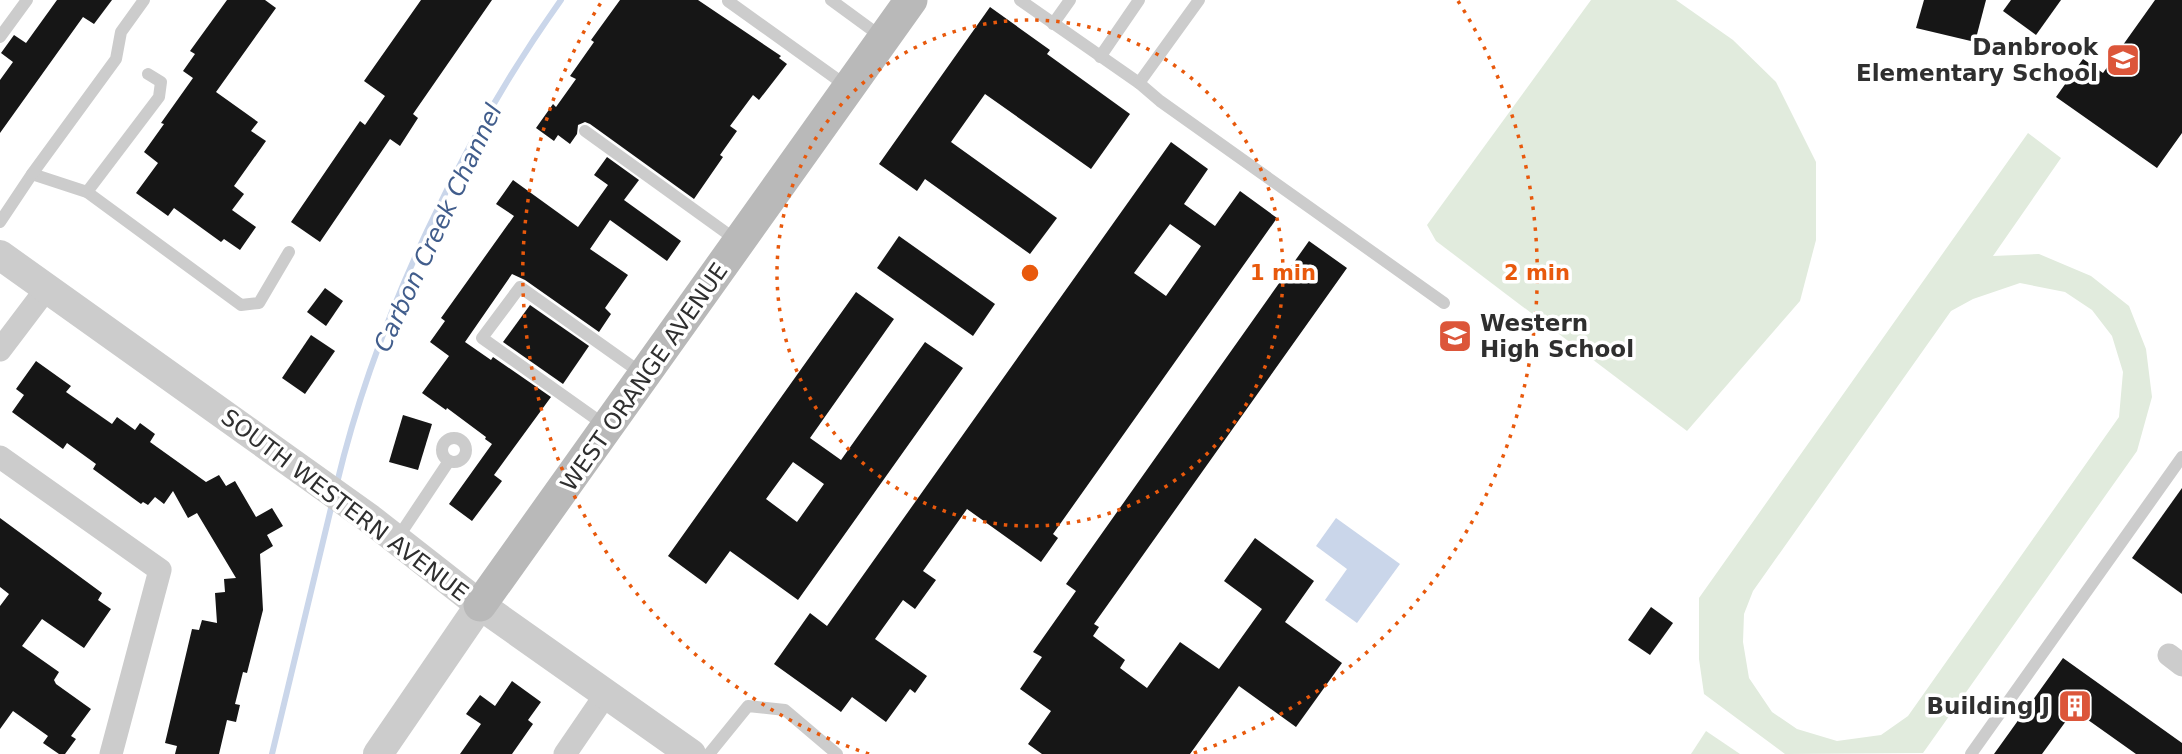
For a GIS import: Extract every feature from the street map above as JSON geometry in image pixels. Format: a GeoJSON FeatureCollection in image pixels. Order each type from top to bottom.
{"type":"FeatureCollection","features":[{"type":"Feature","properties":{"kind":"main road","name":"WEST ORANGE AVENUE"},"geometry":{"type":"LineString","coordinates":[[480,606],[911,0]]}},
{"type":"Feature","properties":{"kind":"street","name":"SOUTH WESTERN AVENUE"},"geometry":{"type":"LineString","coordinates":[[0,255],[370,519],[480,606],[691,754]]}},
{"type":"Feature","properties":{"kind":"street"},"geometry":{"type":"LineString","coordinates":[[0,350],[47,288]]}},
{"type":"Feature","properties":{"kind":"street"},"geometry":{"type":"LineString","coordinates":[[0,457],[160,570],[111,754]]}},
{"type":"Feature","properties":{"kind":"street","name":"WEST ORANGE AVENUE"},"geometry":{"type":"LineString","coordinates":[[378,754],[480,606]]}},
{"type":"Feature","properties":{"kind":"street"},"geometry":{"type":"LineString","coordinates":[[565,754],[606,694]]}},
{"type":"Feature","properties":{"kind":"lane"},"geometry":{"type":"LineString","coordinates":[[0,37],[27,0]]}},
{"type":"Feature","properties":{"kind":"lane"},"geometry":{"type":"LineString","coordinates":[[0,222],[116,59],[121,32],[144,0]]}},
{"type":"Feature","properties":{"kind":"lane"},"geometry":{"type":"LineString","coordinates":[[831,0],[883,38]]}},
{"type":"Feature","properties":{"kind":"lane"},"geometry":{"type":"LineString","coordinates":[[1020,0],[1444,303]]}},
{"type":"Feature","properties":{"kind":"lane"},"geometry":{"type":"LineString","coordinates":[[1053,24],[1070,0]]}},
{"type":"Feature","properties":{"kind":"lane"},"geometry":{"type":"LineString","coordinates":[[1100,57],[1139,0]]}},
{"type":"Feature","properties":{"kind":"lane"},"geometry":{"type":"LineString","coordinates":[[1139,83],[1199,0]]}},
{"type":"Feature","properties":{"kind":"lane"},"geometry":{"type":"LineString","coordinates":[[729,1],[849,88]]}},
{"type":"Feature","properties":{"kind":"lane"},"geometry":{"type":"LineString","coordinates":[[87,192],[159,97],[161,82],[148,74]]}},
{"type":"Feature","properties":{"kind":"lane"},"geometry":{"type":"LineString","coordinates":[[584,131],[739,242]]}},
{"type":"Feature","properties":{"kind":"lane"},"geometry":{"type":"LineString","coordinates":[[32,174],[87,192],[241,305],[259,303],[289,252]]}},
{"type":"Feature","properties":{"kind":"lane"},"geometry":{"type":"LineString","coordinates":[[607,426],[482,338],[520,287],[644,375]]}},
{"type":"Feature","properties":{"kind":"lane"},"geometry":{"type":"LineString","coordinates":[[1971,754],[2182,457]]}},
{"type":"Feature","properties":{"kind":"lane"},"geometry":{"type":"LineString","coordinates":[[397,539],[449,461]]}},
{"type":"Feature","properties":{"kind":"lane"},"geometry":{"type":"LineString","coordinates":[[709,754],[748,706],[785,710],[838,754]]}},
{"type":"Feature","properties":{"kind":"green space"},"geometry":{"type":"Polygon","coordinates":[[[1591,0],[1676,0],[1733,40],[1776,82],[1816,162],[1816,240],[1800,301],[1687,431],[1436,241],[1427,225],[1591,0]]]}},
{"type":"Feature","properties":{"kind":"green space"},"geometry":{"type":"Polygon","coordinates":[[[2028,133],[2061,158],[1993,256],[2039,254],[2091,276],[2129,306],[2146,349],[2152,397],[2137,451],[1923,753],[1785,754],[1704,694],[1699,659],[1699,598],[2028,133]],[[2020,283],[1973,299],[1951,311],[1753,591],[1744,614],[1743,642],[1749,678],[1772,712],[1797,729],[1837,741],[1881,735],[1908,716],[2119,417],[2123,372],[2112,336],[2092,310],[2065,292],[2020,283]]]}},
{"type":"Feature","properties":{"kind":"green space"},"geometry":{"type":"Polygon","coordinates":[[[1706,731],[1740,754],[1691,754],[1706,731]]]}},
{"type":"Feature","properties":{"kind":"water"},"geometry":{"type":"Polygon","coordinates":[[[1336,518],[1400,564],[1357,623],[1325,600],[1347,569],[1316,546],[1336,518]]]}},
{"type":"Feature","properties":{"kind":"building"},"geometry":{"type":"Polygon","coordinates":[[[57,0],[112,0],[94,24],[83,17],[0,133],[0,80],[13,62],[1,53],[14,35],[26,43],[57,0]]]}},
{"type":"Feature","properties":{"kind":"building"},"geometry":{"type":"Polygon","coordinates":[[[227,0],[265,0],[276,8],[216,92],[258,122],[251,131],[266,141],[234,186],[244,194],[232,210],[256,227],[240,250],[224,239],[221,242],[174,208],[168,216],[136,193],[158,163],[144,152],[193,78],[183,71],[195,54],[190,51],[227,0]]]}},
{"type":"Feature","properties":{"kind":"building"},"geometry":{"type":"Polygon","coordinates":[[[421,0],[492,0],[413,114],[418,118],[400,146],[390,139],[320,242],[291,222],[360,121],[365,125],[385,96],[364,81],[421,0]]]}},
{"type":"Feature","properties":{"kind":"building"},"geometry":{"type":"Polygon","coordinates":[[[620,0],[698,0],[781,56],[779,58],[787,64],[759,100],[753,95],[730,126],[737,131],[694,199],[590,124],[585,122],[578,125],[577,134],[570,144],[558,135],[554,141],[536,128],[553,104],[556,107],[576,79],[570,76],[594,42],[591,40],[620,0]]]}},
{"type":"Feature","properties":{"kind":"building"},"geometry":{"type":"Polygon","coordinates":[[[1924,0],[1986,0],[1975,42],[1916,28],[1924,0]]]}},
{"type":"Feature","properties":{"kind":"building"},"geometry":{"type":"Polygon","coordinates":[[[2011,0],[2061,0],[2036,35],[2003,11],[2011,0]]]}},
{"type":"Feature","properties":{"kind":"building"},"geometry":{"type":"Polygon","coordinates":[[[2155,0],[2182,0],[2182,133],[2157,168],[2056,97],[2083,59],[2103,73],[2155,0]]]}},
{"type":"Feature","properties":{"kind":"building"},"geometry":{"type":"Polygon","coordinates":[[[990,7],[1050,50],[1047,54],[1130,114],[1091,169],[985,94],[951,142],[1057,218],[1030,254],[925,179],[917,191],[879,164],[990,7]]]}},
{"type":"Feature","properties":{"kind":"building"},"geometry":{"type":"Polygon","coordinates":[[[1171,142],[1208,169],[1184,204],[1215,226],[1240,191],[1277,218],[1053,534],[1058,538],[1041,562],[967,509],[923,571],[936,580],[915,609],[903,600],[875,639],[927,676],[915,693],[910,689],[886,722],[852,697],[841,712],[774,664],[810,613],[827,626],[1171,142]],[[1170,224],[1134,273],[1166,296],[1201,246],[1170,224]]]}},
{"type":"Feature","properties":{"kind":"building"},"geometry":{"type":"Polygon","coordinates":[[[607,157],[639,180],[624,200],[681,241],[667,261],[610,220],[590,249],[628,275],[605,308],[611,314],[599,332],[525,280],[512,274],[465,342],[491,360],[493,357],[551,397],[494,475],[502,481],[472,521],[449,504],[492,444],[447,408],[446,410],[422,393],[449,356],[430,342],[445,321],[441,318],[514,216],[496,204],[513,180],[578,227],[608,185],[594,175],[607,157]]]}},
{"type":"Feature","properties":{"kind":"building"},"geometry":{"type":"Polygon","coordinates":[[[899,236],[995,304],[973,336],[877,268],[899,236]]]}},
{"type":"Feature","properties":{"kind":"building"},"geometry":{"type":"Polygon","coordinates":[[[1309,241],[1347,268],[1094,624],[1099,627],[1093,636],[1125,660],[1120,668],[1147,688],[1180,642],[1219,669],[1262,609],[1224,581],[1255,538],[1314,581],[1285,622],[1342,663],[1296,727],[1239,686],[1190,754],[1042,754],[1028,744],[1051,711],[1020,689],[1042,657],[1033,652],[1076,591],[1066,584],[1309,241]]]}},
{"type":"Feature","properties":{"kind":"building"},"geometry":{"type":"Polygon","coordinates":[[[325,288],[343,301],[326,326],[307,312],[325,288]]]}},
{"type":"Feature","properties":{"kind":"building"},"geometry":{"type":"Polygon","coordinates":[[[856,292],[894,319],[810,438],[841,460],[925,342],[963,368],[798,600],[730,551],[706,584],[668,556],[856,292]],[[793,462],[766,499],[797,522],[824,484],[793,462]]]}},
{"type":"Feature","properties":{"kind":"building"},"geometry":{"type":"Polygon","coordinates":[[[530,305],[589,346],[563,384],[503,342],[530,305]]]}},
{"type":"Feature","properties":{"kind":"building"},"geometry":{"type":"Polygon","coordinates":[[[311,335],[335,351],[305,394],[282,378],[311,335]]]}},
{"type":"Feature","properties":{"kind":"building"},"geometry":{"type":"Polygon","coordinates":[[[36,361],[71,386],[66,392],[112,424],[117,417],[135,430],[140,423],[155,434],[150,442],[206,482],[219,475],[226,486],[235,481],[256,517],[272,508],[283,526],[267,535],[273,546],[260,554],[263,610],[247,673],[243,672],[235,704],[240,705],[236,722],[227,720],[219,754],[175,754],[177,746],[165,743],[192,629],[199,630],[202,620],[217,623],[215,593],[225,592],[224,579],[236,578],[197,513],[188,518],[173,491],[164,504],[155,497],[148,505],[143,502],[141,504],[93,469],[96,464],[67,443],[63,449],[12,412],[24,395],[16,389],[36,361]]]}},
{"type":"Feature","properties":{"kind":"building"},"geometry":{"type":"Polygon","coordinates":[[[403,415],[432,424],[418,470],[389,462],[403,415]]]}},
{"type":"Feature","properties":{"kind":"building"},"geometry":{"type":"Polygon","coordinates":[[[2182,488],[2182,594],[2132,558],[2182,488]]]}},
{"type":"Feature","properties":{"kind":"building"},"geometry":{"type":"Polygon","coordinates":[[[0,518],[102,593],[98,600],[111,609],[84,648],[42,619],[22,646],[59,672],[54,680],[56,684],[91,709],[71,736],[76,739],[65,754],[59,754],[43,743],[48,736],[13,711],[0,729],[0,606],[9,594],[0,587],[0,518]]]}},
{"type":"Feature","properties":{"kind":"building"},"geometry":{"type":"Polygon","coordinates":[[[1651,607],[1673,623],[1650,655],[1628,640],[1651,607]]]}},
{"type":"Feature","properties":{"kind":"building","name":"Building J"},"geometry":{"type":"Polygon","coordinates":[[[2063,658],[2182,743],[2182,754],[2136,754],[2074,710],[2042,754],[1994,754],[2063,658]]]}},
{"type":"Feature","properties":{"kind":"building"},"geometry":{"type":"Polygon","coordinates":[[[512,681],[541,702],[528,720],[533,724],[512,754],[460,754],[481,724],[466,714],[480,695],[495,706],[512,681]]]}},
{"type":"Feature","properties":{"kind":"waterway","name":"Carbon Creek Channel"},"geometry":{"type":"LineString","coordinates":[[337,483],[375,358],[427,231],[490,110],[561,0]]}},
{"type":"Feature","properties":{"kind":"waterway","name":"Carbon Creek Channel"},"geometry":{"type":"LineString","coordinates":[[272,754],[332,504]]}},
{"type":"Feature","properties":{"kind":"place","name":"Danbrook Elementary School"},"geometry":{"type":"Point","coordinates":[2123,60]}},
{"type":"Feature","properties":{"kind":"place","name":"Western High School"},"geometry":{"type":"Point","coordinates":[1455,336]}},
{"type":"Feature","properties":{"kind":"place","name":"Building J"},"geometry":{"type":"Point","coordinates":[2075,706]}}]}
